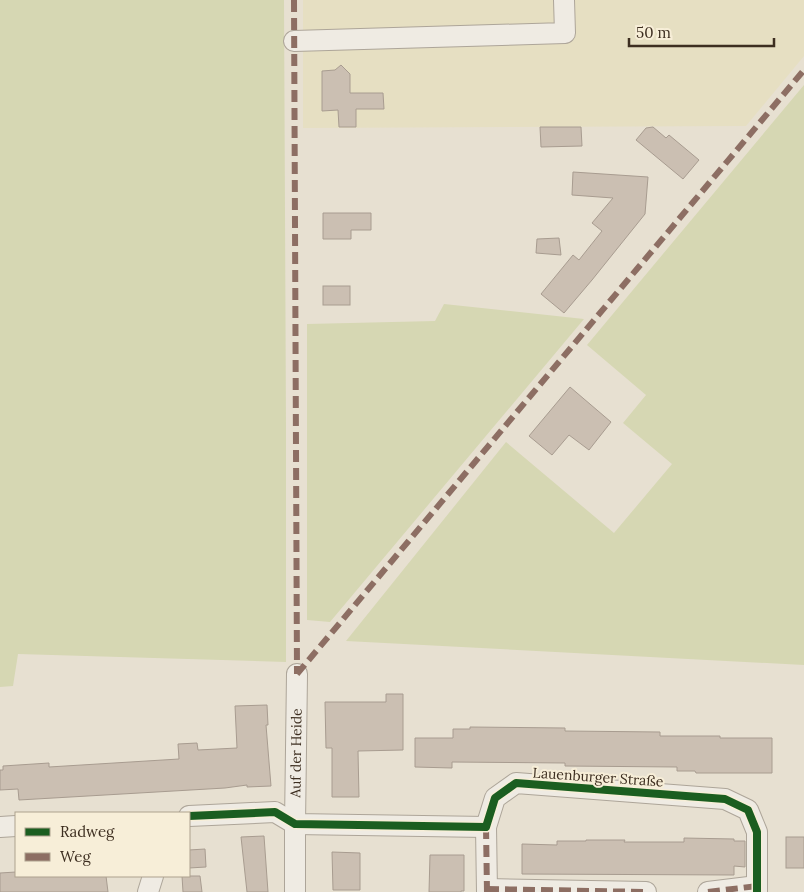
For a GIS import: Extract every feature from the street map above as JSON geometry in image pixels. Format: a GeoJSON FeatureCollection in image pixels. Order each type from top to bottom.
{"type":"FeatureCollection","features":[{"type":"Feature","properties":{"kind":"street"},"geometry":{"type":"LineString","coordinates":[[294,41],[565,33],[564,0]]}},
{"type":"Feature","properties":{"kind":"street","name":"Auf der Heide"},"geometry":{"type":"LineString","coordinates":[[295,892],[297,674]]}},
{"type":"Feature","properties":{"kind":"street","name":"Lauenburger Straße"},"geometry":{"type":"LineString","coordinates":[[646,892],[487,890],[486,827],[495,798],[516,783],[725,799],[748,810],[757,832],[757,889],[708,892]]}},
{"type":"Feature","properties":{"kind":"street"},"geometry":{"type":"LineString","coordinates":[[190,816],[275,812],[295,824],[486,827]]}},
{"type":"Feature","properties":{"kind":"street"},"geometry":{"type":"LineString","coordinates":[[0,827],[15,826]]}},
{"type":"Feature","properties":{"kind":"street"},"geometry":{"type":"LineString","coordinates":[[148,892],[152,877]]}},
{"type":"Feature","properties":{"kind":"shaded area"},"geometry":{"type":"Polygon","coordinates":[[[303,0],[804,0],[804,56],[746,126],[303,128],[303,0]]]}},
{"type":"Feature","properties":{"kind":"green space"},"geometry":{"type":"Polygon","coordinates":[[[0,0],[284,0],[286,662],[18,654],[13,686],[0,687],[0,0]]]}},
{"type":"Feature","properties":{"kind":"green space"},"geometry":{"type":"Polygon","coordinates":[[[804,85],[804,665],[346,641],[506,442],[614,533],[672,464],[623,423],[646,395],[587,345],[804,85]]]}},
{"type":"Feature","properties":{"kind":"green space"},"geometry":{"type":"Polygon","coordinates":[[[444,304],[584,319],[330,622],[307,620],[307,324],[435,321],[444,304]]]}},
{"type":"Feature","properties":{"kind":"building"},"geometry":{"type":"Polygon","coordinates":[[[341,65],[350,74],[350,93],[383,93],[384,109],[356,109],[356,127],[339,127],[338,110],[322,111],[322,71],[335,70],[341,65]]]}},
{"type":"Feature","properties":{"kind":"building"},"geometry":{"type":"Polygon","coordinates":[[[540,127],[581,127],[582,146],[541,147],[540,127]]]}},
{"type":"Feature","properties":{"kind":"building"},"geometry":{"type":"Polygon","coordinates":[[[653,127],[666,138],[669,135],[699,160],[683,179],[636,140],[646,128],[653,127]]]}},
{"type":"Feature","properties":{"kind":"building"},"geometry":{"type":"Polygon","coordinates":[[[573,172],[648,177],[645,214],[564,313],[541,294],[573,255],[579,260],[602,231],[592,223],[613,198],[572,195],[573,172]]]}},
{"type":"Feature","properties":{"kind":"building"},"geometry":{"type":"Polygon","coordinates":[[[323,213],[371,213],[371,230],[351,230],[351,239],[323,239],[323,213]]]}},
{"type":"Feature","properties":{"kind":"building"},"geometry":{"type":"Polygon","coordinates":[[[559,238],[561,255],[536,253],[537,239],[559,238]]]}},
{"type":"Feature","properties":{"kind":"building"},"geometry":{"type":"Polygon","coordinates":[[[323,286],[350,286],[350,305],[323,305],[323,286]]]}},
{"type":"Feature","properties":{"kind":"building"},"geometry":{"type":"Polygon","coordinates":[[[570,387],[611,422],[589,450],[569,435],[552,455],[529,436],[570,387]]]}},
{"type":"Feature","properties":{"kind":"building"},"geometry":{"type":"Polygon","coordinates":[[[386,694],[403,694],[403,750],[358,751],[359,797],[332,797],[332,748],[326,748],[325,702],[386,702],[386,694]]]}},
{"type":"Feature","properties":{"kind":"building"},"geometry":{"type":"Polygon","coordinates":[[[267,705],[268,725],[266,725],[271,786],[247,787],[247,785],[225,788],[19,800],[18,789],[0,790],[0,770],[3,770],[3,766],[49,763],[49,767],[179,759],[178,744],[197,743],[198,750],[237,748],[235,706],[267,705]]]}},
{"type":"Feature","properties":{"kind":"building"},"geometry":{"type":"Polygon","coordinates":[[[470,727],[565,728],[565,731],[660,732],[660,736],[772,738],[772,773],[696,773],[695,771],[677,771],[677,767],[565,766],[565,763],[452,762],[452,768],[415,767],[415,738],[453,738],[453,729],[470,729],[470,727]]]}},
{"type":"Feature","properties":{"kind":"building"},"geometry":{"type":"Polygon","coordinates":[[[264,836],[268,892],[247,892],[241,837],[264,836]]]}},
{"type":"Feature","properties":{"kind":"building"},"geometry":{"type":"Polygon","coordinates":[[[786,837],[804,837],[804,868],[786,868],[786,837]]]}},
{"type":"Feature","properties":{"kind":"building"},"geometry":{"type":"Polygon","coordinates":[[[684,838],[745,841],[745,867],[734,866],[734,875],[522,874],[522,844],[557,845],[557,841],[586,840],[684,842],[684,838]]]}},
{"type":"Feature","properties":{"kind":"building"},"geometry":{"type":"Polygon","coordinates":[[[205,849],[206,867],[190,868],[190,850],[205,849]]]}},
{"type":"Feature","properties":{"kind":"building"},"geometry":{"type":"Polygon","coordinates":[[[332,852],[360,853],[360,890],[333,890],[332,852]]]}},
{"type":"Feature","properties":{"kind":"building"},"geometry":{"type":"Polygon","coordinates":[[[430,855],[464,855],[464,891],[429,892],[430,855]]]}},
{"type":"Feature","properties":{"kind":"building"},"geometry":{"type":"Polygon","coordinates":[[[15,872],[15,877],[106,877],[108,892],[0,892],[0,873],[15,872]]]}},
{"type":"Feature","properties":{"kind":"building"},"geometry":{"type":"Polygon","coordinates":[[[200,876],[202,892],[183,892],[182,877],[200,876]]]}},
{"type":"Feature","properties":{"kind":"marked path"},"geometry":{"type":"LineString","coordinates":[[294,0],[297,674]]}},
{"type":"Feature","properties":{"kind":"marked path"},"geometry":{"type":"LineString","coordinates":[[297,674],[804,70]]}},
{"type":"Feature","properties":{"kind":"marked path"},"geometry":{"type":"LineString","coordinates":[[486,827],[487,892]]}},
{"type":"Feature","properties":{"kind":"marked path"},"geometry":{"type":"LineString","coordinates":[[708,892],[757,886]]}},
{"type":"Feature","properties":{"kind":"marked path"},"geometry":{"type":"LineString","coordinates":[[487,889],[646,892]]}},
{"type":"Feature","properties":{"kind":"cycle path"},"geometry":{"type":"LineString","coordinates":[[190,816],[275,812],[295,824],[486,827],[495,798],[516,783],[725,799],[748,810],[757,832],[757,892]]}}]}
